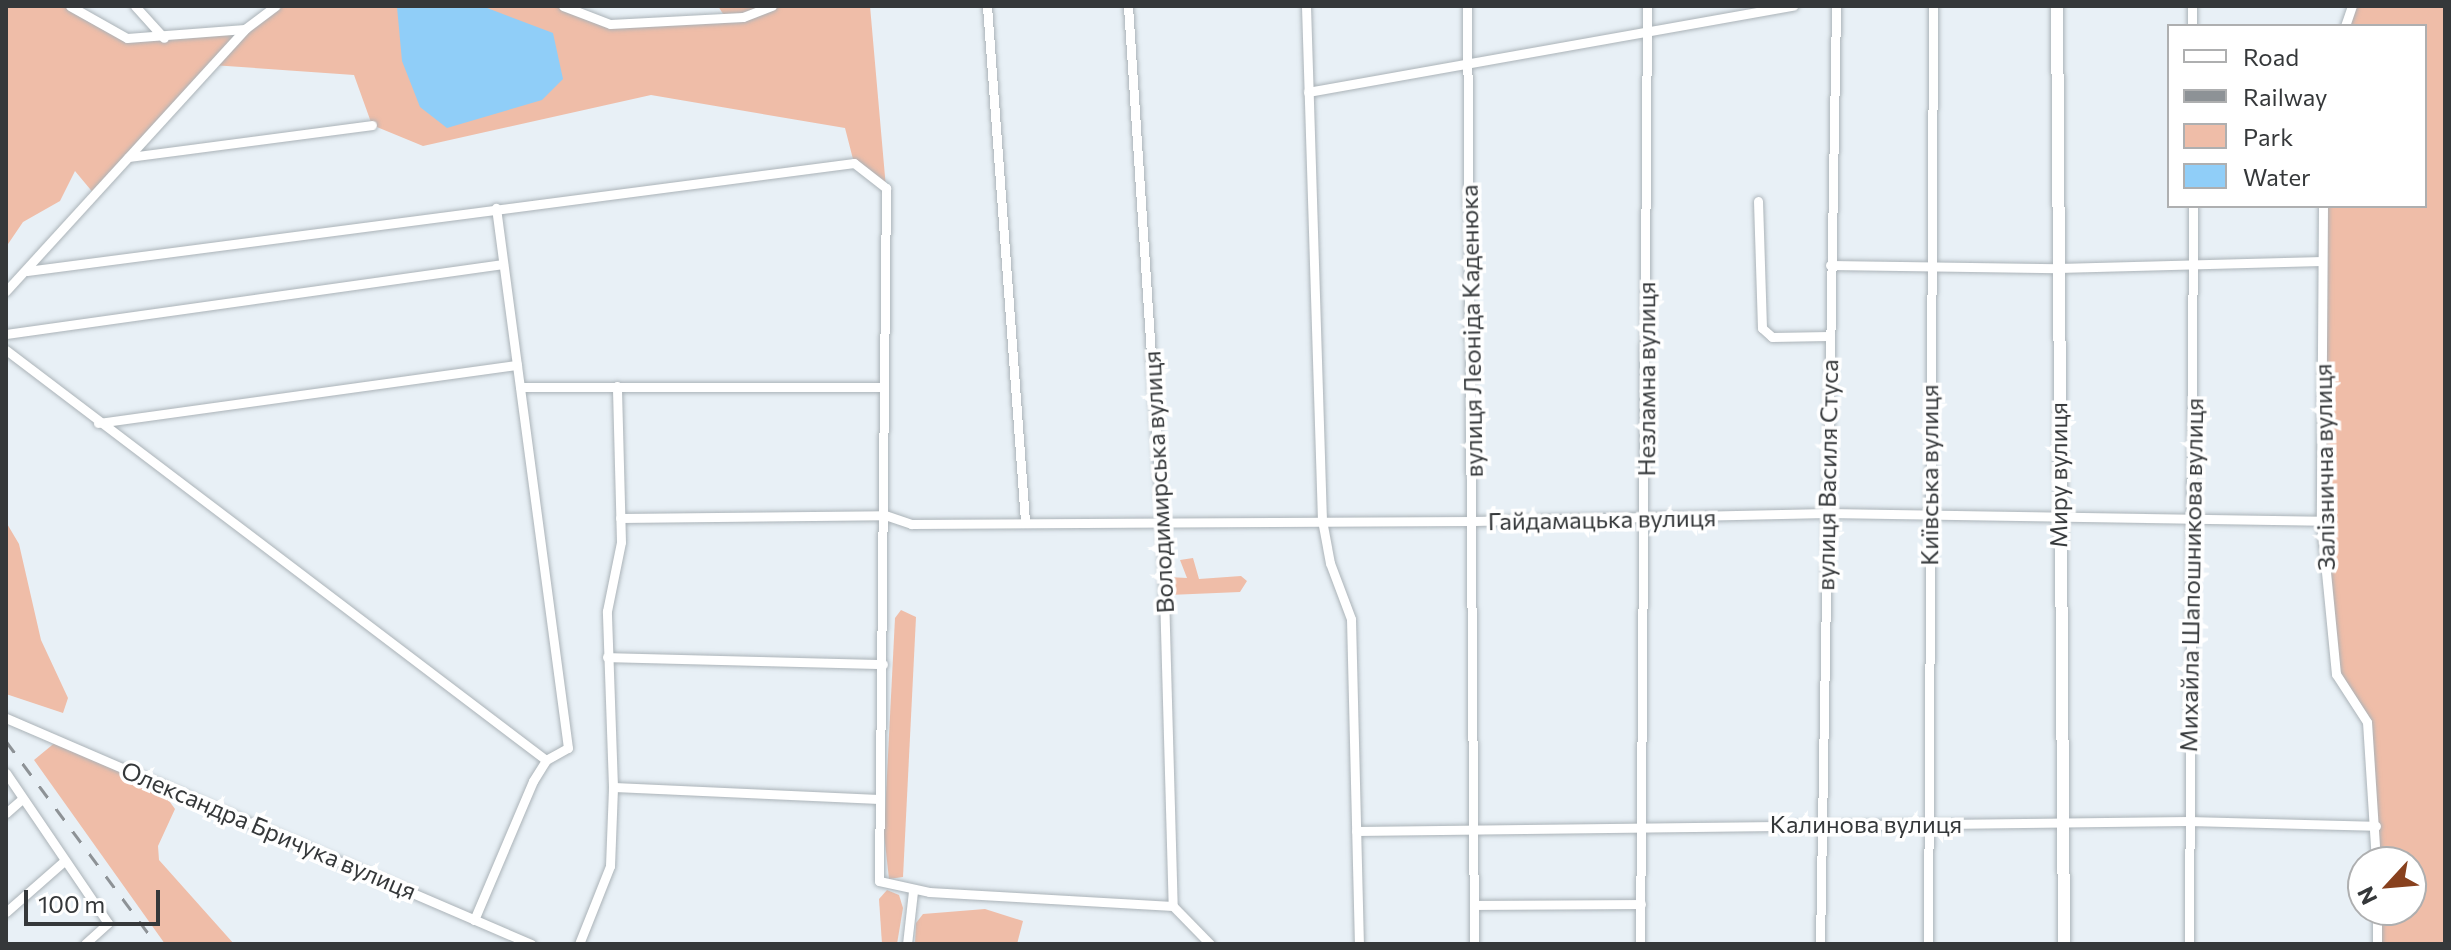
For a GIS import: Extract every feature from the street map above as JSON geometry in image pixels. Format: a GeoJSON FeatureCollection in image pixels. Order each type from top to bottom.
{"type":"FeatureCollection","features":[{"type":"Feature","properties":{"kind":"main road","name":"Миру вулиця"},"geometry":{"type":"LineString","coordinates":[[2057,6],[2058,516],[2064,944]]}},
{"type":"Feature","properties":{"kind":"street"},"geometry":{"type":"LineString","coordinates":[[70,6],[127,38],[164,38],[245,29]]}},
{"type":"Feature","properties":{"kind":"street"},"geometry":{"type":"LineString","coordinates":[[135,6],[164,38]]}},
{"type":"Feature","properties":{"kind":"street"},"geometry":{"type":"LineString","coordinates":[[563,6],[610,24],[726,18],[772,6]]}},
{"type":"Feature","properties":{"kind":"street"},"geometry":{"type":"LineString","coordinates":[[987,6],[1025,521]]}},
{"type":"Feature","properties":{"kind":"street","name":"Володимирська вулиця"},"geometry":{"type":"LineString","coordinates":[[1128,6],[1162,522],[1173,906]]}},
{"type":"Feature","properties":{"kind":"street"},"geometry":{"type":"LineString","coordinates":[[1306,6],[1322,520],[1330,563],[1351,619],[1359,944]]}},
{"type":"Feature","properties":{"kind":"street","name":"вулиця Леоніда Каденюка"},"geometry":{"type":"LineString","coordinates":[[1467,6],[1474,521],[1474,944]]}},
{"type":"Feature","properties":{"kind":"street","name":"Незламна вулиця"},"geometry":{"type":"LineString","coordinates":[[1640,944],[1646,520],[1647,6]]}},
{"type":"Feature","properties":{"kind":"street"},"geometry":{"type":"LineString","coordinates":[[1308,92],[1793,6]]}},
{"type":"Feature","properties":{"kind":"street","name":"вулиця Василя Стуса"},"geometry":{"type":"LineString","coordinates":[[1820,944],[1836,6]]}},
{"type":"Feature","properties":{"kind":"street","name":"Київська вулиця"},"geometry":{"type":"LineString","coordinates":[[1928,944],[1933,6]]}},
{"type":"Feature","properties":{"kind":"street"},"geometry":{"type":"LineString","coordinates":[[6,291],[245,29],[269,8]]}},
{"type":"Feature","properties":{"kind":"street"},"geometry":{"type":"LineString","coordinates":[[129,157],[372,125]]}},
{"type":"Feature","properties":{"kind":"street"},"geometry":{"type":"LineString","coordinates":[[27,271],[854,163],[886,188],[879,881],[913,891],[1173,906],[1210,944]]}},
{"type":"Feature","properties":{"kind":"street"},"geometry":{"type":"LineString","coordinates":[[1758,201],[1762,328],[1772,337],[1829,336]]}},
{"type":"Feature","properties":{"kind":"street"},"geometry":{"type":"LineString","coordinates":[[474,920],[546,760],[568,748],[496,208]]}},
{"type":"Feature","properties":{"kind":"street","name":"Михайла Шапошникова вулиця"},"geometry":{"type":"LineString","coordinates":[[2189,944],[2193,208]]}},
{"type":"Feature","properties":{"kind":"street","name":"Залізнична вулиця"},"geometry":{"type":"LineString","coordinates":[[2323,208],[2321,521],[2336,674],[2367,722],[2376,846]]}},
{"type":"Feature","properties":{"kind":"street"},"geometry":{"type":"LineString","coordinates":[[1830,265],[2058,268],[2322,261]]}},
{"type":"Feature","properties":{"kind":"street"},"geometry":{"type":"LineString","coordinates":[[6,334],[503,264]]}},
{"type":"Feature","properties":{"kind":"street"},"geometry":{"type":"LineString","coordinates":[[6,350],[98,423],[546,760]]}},
{"type":"Feature","properties":{"kind":"street"},"geometry":{"type":"LineString","coordinates":[[98,423],[517,365]]}},
{"type":"Feature","properties":{"kind":"street"},"geometry":{"type":"LineString","coordinates":[[579,944],[610,866],[613,787],[607,611],[620,518],[617,386]]}},
{"type":"Feature","properties":{"kind":"street"},"geometry":{"type":"LineString","coordinates":[[520,387],[882,387]]}},
{"type":"Feature","properties":{"kind":"street","name":"Гайдамацька вулиця"},"geometry":{"type":"LineString","coordinates":[[620,518],[885,515],[911,524],[1646,520],[1827,513],[1929,513],[2321,521]]}},
{"type":"Feature","properties":{"kind":"street"},"geometry":{"type":"LineString","coordinates":[[607,657],[883,664]]}},
{"type":"Feature","properties":{"kind":"street","name":"Олександра Бричука вулиця"},"geometry":{"type":"LineString","coordinates":[[6,718],[531,944]]}},
{"type":"Feature","properties":{"kind":"street"},"geometry":{"type":"LineString","coordinates":[[6,773],[63,862],[108,923],[85,944]]}},
{"type":"Feature","properties":{"kind":"street"},"geometry":{"type":"LineString","coordinates":[[613,787],[880,799]]}},
{"type":"Feature","properties":{"kind":"street"},"geometry":{"type":"LineString","coordinates":[[6,813],[22,799]]}},
{"type":"Feature","properties":{"kind":"street","name":"Калинова вулиця"},"geometry":{"type":"LineString","coordinates":[[1356,831],[2188,821],[2376,826]]}},
{"type":"Feature","properties":{"kind":"street"},"geometry":{"type":"LineString","coordinates":[[6,912],[63,862]]}},
{"type":"Feature","properties":{"kind":"street"},"geometry":{"type":"LineString","coordinates":[[907,944],[913,891]]}},
{"type":"Feature","properties":{"kind":"street"},"geometry":{"type":"LineString","coordinates":[[1474,905],[1641,904]]}},
{"type":"Feature","properties":{"kind":"green space"},"geometry":{"type":"Polygon","coordinates":[[[6,6],[70,6],[127,38],[245,29],[275,6],[563,6],[610,24],[725,17],[718,6],[870,6],[886,188],[854,163],[845,128],[651,95],[423,146],[372,125],[354,75],[212,65],[95,195],[75,171],[60,201],[23,222],[6,247],[6,6]]]}},
{"type":"Feature","properties":{"kind":"green space"},"geometry":{"type":"Polygon","coordinates":[[[2352,6],[2445,6],[2445,944],[2375,944],[2375,926],[2427,926],[2427,846],[2375,846],[2367,722],[2336,674],[2321,521],[2323,208],[2427,208],[2427,24],[2346,24],[2352,6]]]}},
{"type":"Feature","properties":{"kind":"green space"},"geometry":{"type":"Polygon","coordinates":[[[6,522],[19,544],[41,640],[68,698],[63,713],[6,694],[6,522]]]}},
{"type":"Feature","properties":{"kind":"green space"},"geometry":{"type":"Polygon","coordinates":[[[1193,558],[1199,579],[1241,576],[1247,581],[1240,592],[1169,595],[1168,577],[1187,578],[1180,560],[1193,558]]]}},
{"type":"Feature","properties":{"kind":"green space"},"geometry":{"type":"Polygon","coordinates":[[[901,610],[916,617],[903,877],[889,879],[884,834],[895,618],[901,610]]]}},
{"type":"Feature","properties":{"kind":"green space"},"geometry":{"type":"Polygon","coordinates":[[[57,741],[120,768],[167,798],[175,809],[158,846],[159,860],[234,944],[165,944],[34,760],[57,741]]]}},
{"type":"Feature","properties":{"kind":"green space"},"geometry":{"type":"Polygon","coordinates":[[[887,890],[899,895],[903,908],[897,944],[882,944],[879,899],[887,890]]]}},
{"type":"Feature","properties":{"kind":"green space"},"geometry":{"type":"Polygon","coordinates":[[[985,909],[1023,921],[1017,944],[915,944],[916,923],[923,914],[985,909]]]}},
{"type":"Feature","properties":{"kind":"water"},"geometry":{"type":"Polygon","coordinates":[[[482,6],[553,33],[563,79],[542,100],[447,128],[420,107],[402,61],[397,7],[482,6]]]}},
{"type":"Feature","properties":{"kind":"railway"},"geometry":{"type":"LineString","coordinates":[[6,741],[156,944]]}}]}
